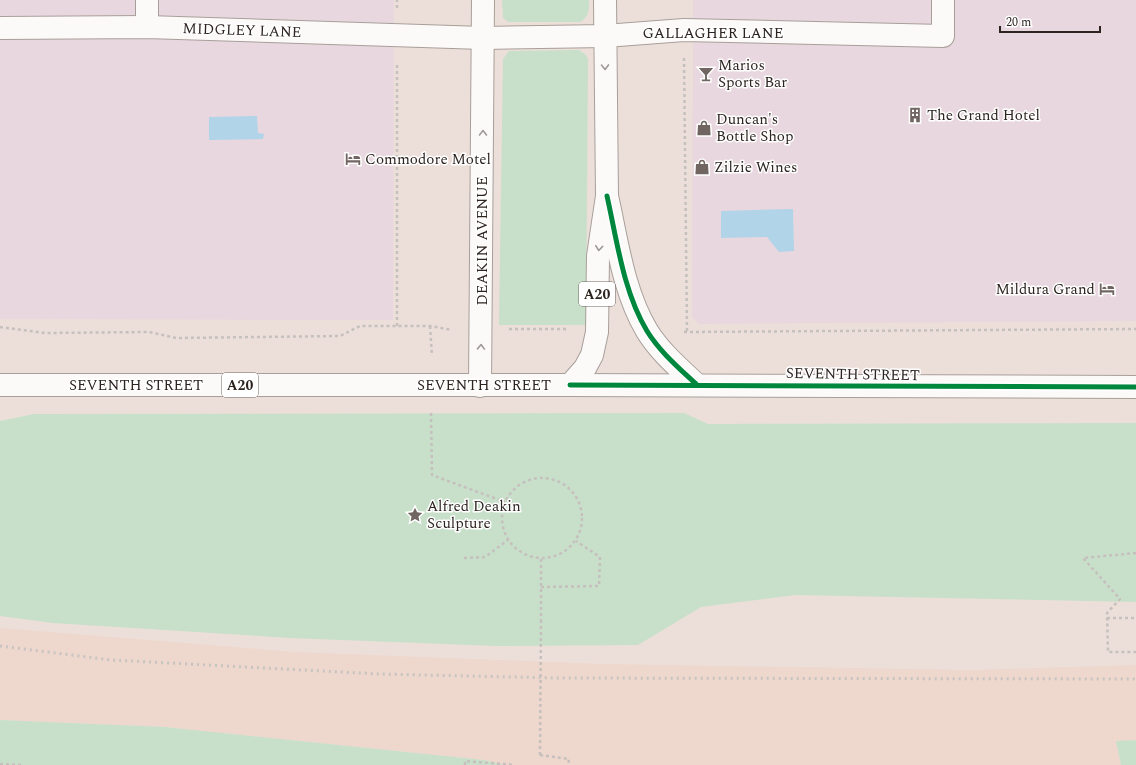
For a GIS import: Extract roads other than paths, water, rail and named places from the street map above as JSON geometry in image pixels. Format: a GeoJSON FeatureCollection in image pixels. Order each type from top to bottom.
{"type":"FeatureCollection","features":[{"type":"Feature","properties":{"kind":"main road"},"geometry":{"type":"LineString","coordinates":[[147,0],[147,28]]}},
{"type":"Feature","properties":{"kind":"main road","name":"DEAKIN AVENUE"},"geometry":{"type":"LineString","coordinates":[[480,386],[482,335],[483,0]]}},
{"type":"Feature","properties":{"kind":"main road","name":"A20"},"geometry":{"type":"LineString","coordinates":[[570,385],[585,368],[592,355],[597,332],[597,267],[607,196],[605,0]]}},
{"type":"Feature","properties":{"kind":"main road","name":"GALLAGHER LANE"},"geometry":{"type":"LineString","coordinates":[[483,38],[605,36],[684,30],[943,36],[943,0]]}},
{"type":"Feature","properties":{"kind":"main road","name":"MIDGLEY LANE"},"geometry":{"type":"LineString","coordinates":[[0,28],[147,28],[483,38]]}},
{"type":"Feature","properties":{"kind":"main road"},"geometry":{"type":"LineString","coordinates":[[607,196],[628,284],[639,315],[651,336],[667,356],[697,385]]}},
{"type":"Feature","properties":{"kind":"main road","name":"SEVENTH STREET"},"geometry":{"type":"LineString","coordinates":[[0,385],[697,385],[1136,387]]}},
{"type":"Feature","properties":{"kind":"water"},"geometry":{"type":"Polygon","coordinates":[[[257,116],[258,133],[264,134],[263,139],[209,140],[209,117],[257,116]]]}},
{"type":"Feature","properties":{"kind":"water"},"geometry":{"type":"Polygon","coordinates":[[[793,209],[794,251],[779,252],[767,237],[721,238],[721,211],[793,209]]]}},
{"type":"Feature","properties":{"kind":"railway"},"geometry":{"type":"LineString","coordinates":[[0,646],[112,660],[379,674],[557,678],[1136,679]]}},
{"type":"Feature","properties":{"kind":"place","name":"Marios Sports Bar"},"geometry":{"type":"Point","coordinates":[706,74]}},
{"type":"Feature","properties":{"kind":"place","name":"The Grand Hotel"},"geometry":{"type":"Point","coordinates":[915,115]}},
{"type":"Feature","properties":{"kind":"place","name":"Duncan's Bottle Shop"},"geometry":{"type":"Point","coordinates":[704,128]}},
{"type":"Feature","properties":{"kind":"place","name":"Commodore Motel"},"geometry":{"type":"Point","coordinates":[353,159]}},
{"type":"Feature","properties":{"kind":"place","name":"Zilzie Wines"},"geometry":{"type":"Point","coordinates":[702,167]}},
{"type":"Feature","properties":{"kind":"place","name":"Mildura Grand"},"geometry":{"type":"Point","coordinates":[1107,289]}},
{"type":"Feature","properties":{"kind":"place","name":"Alfred Deakin Sculpture"},"geometry":{"type":"Point","coordinates":[415,515]}}]}
